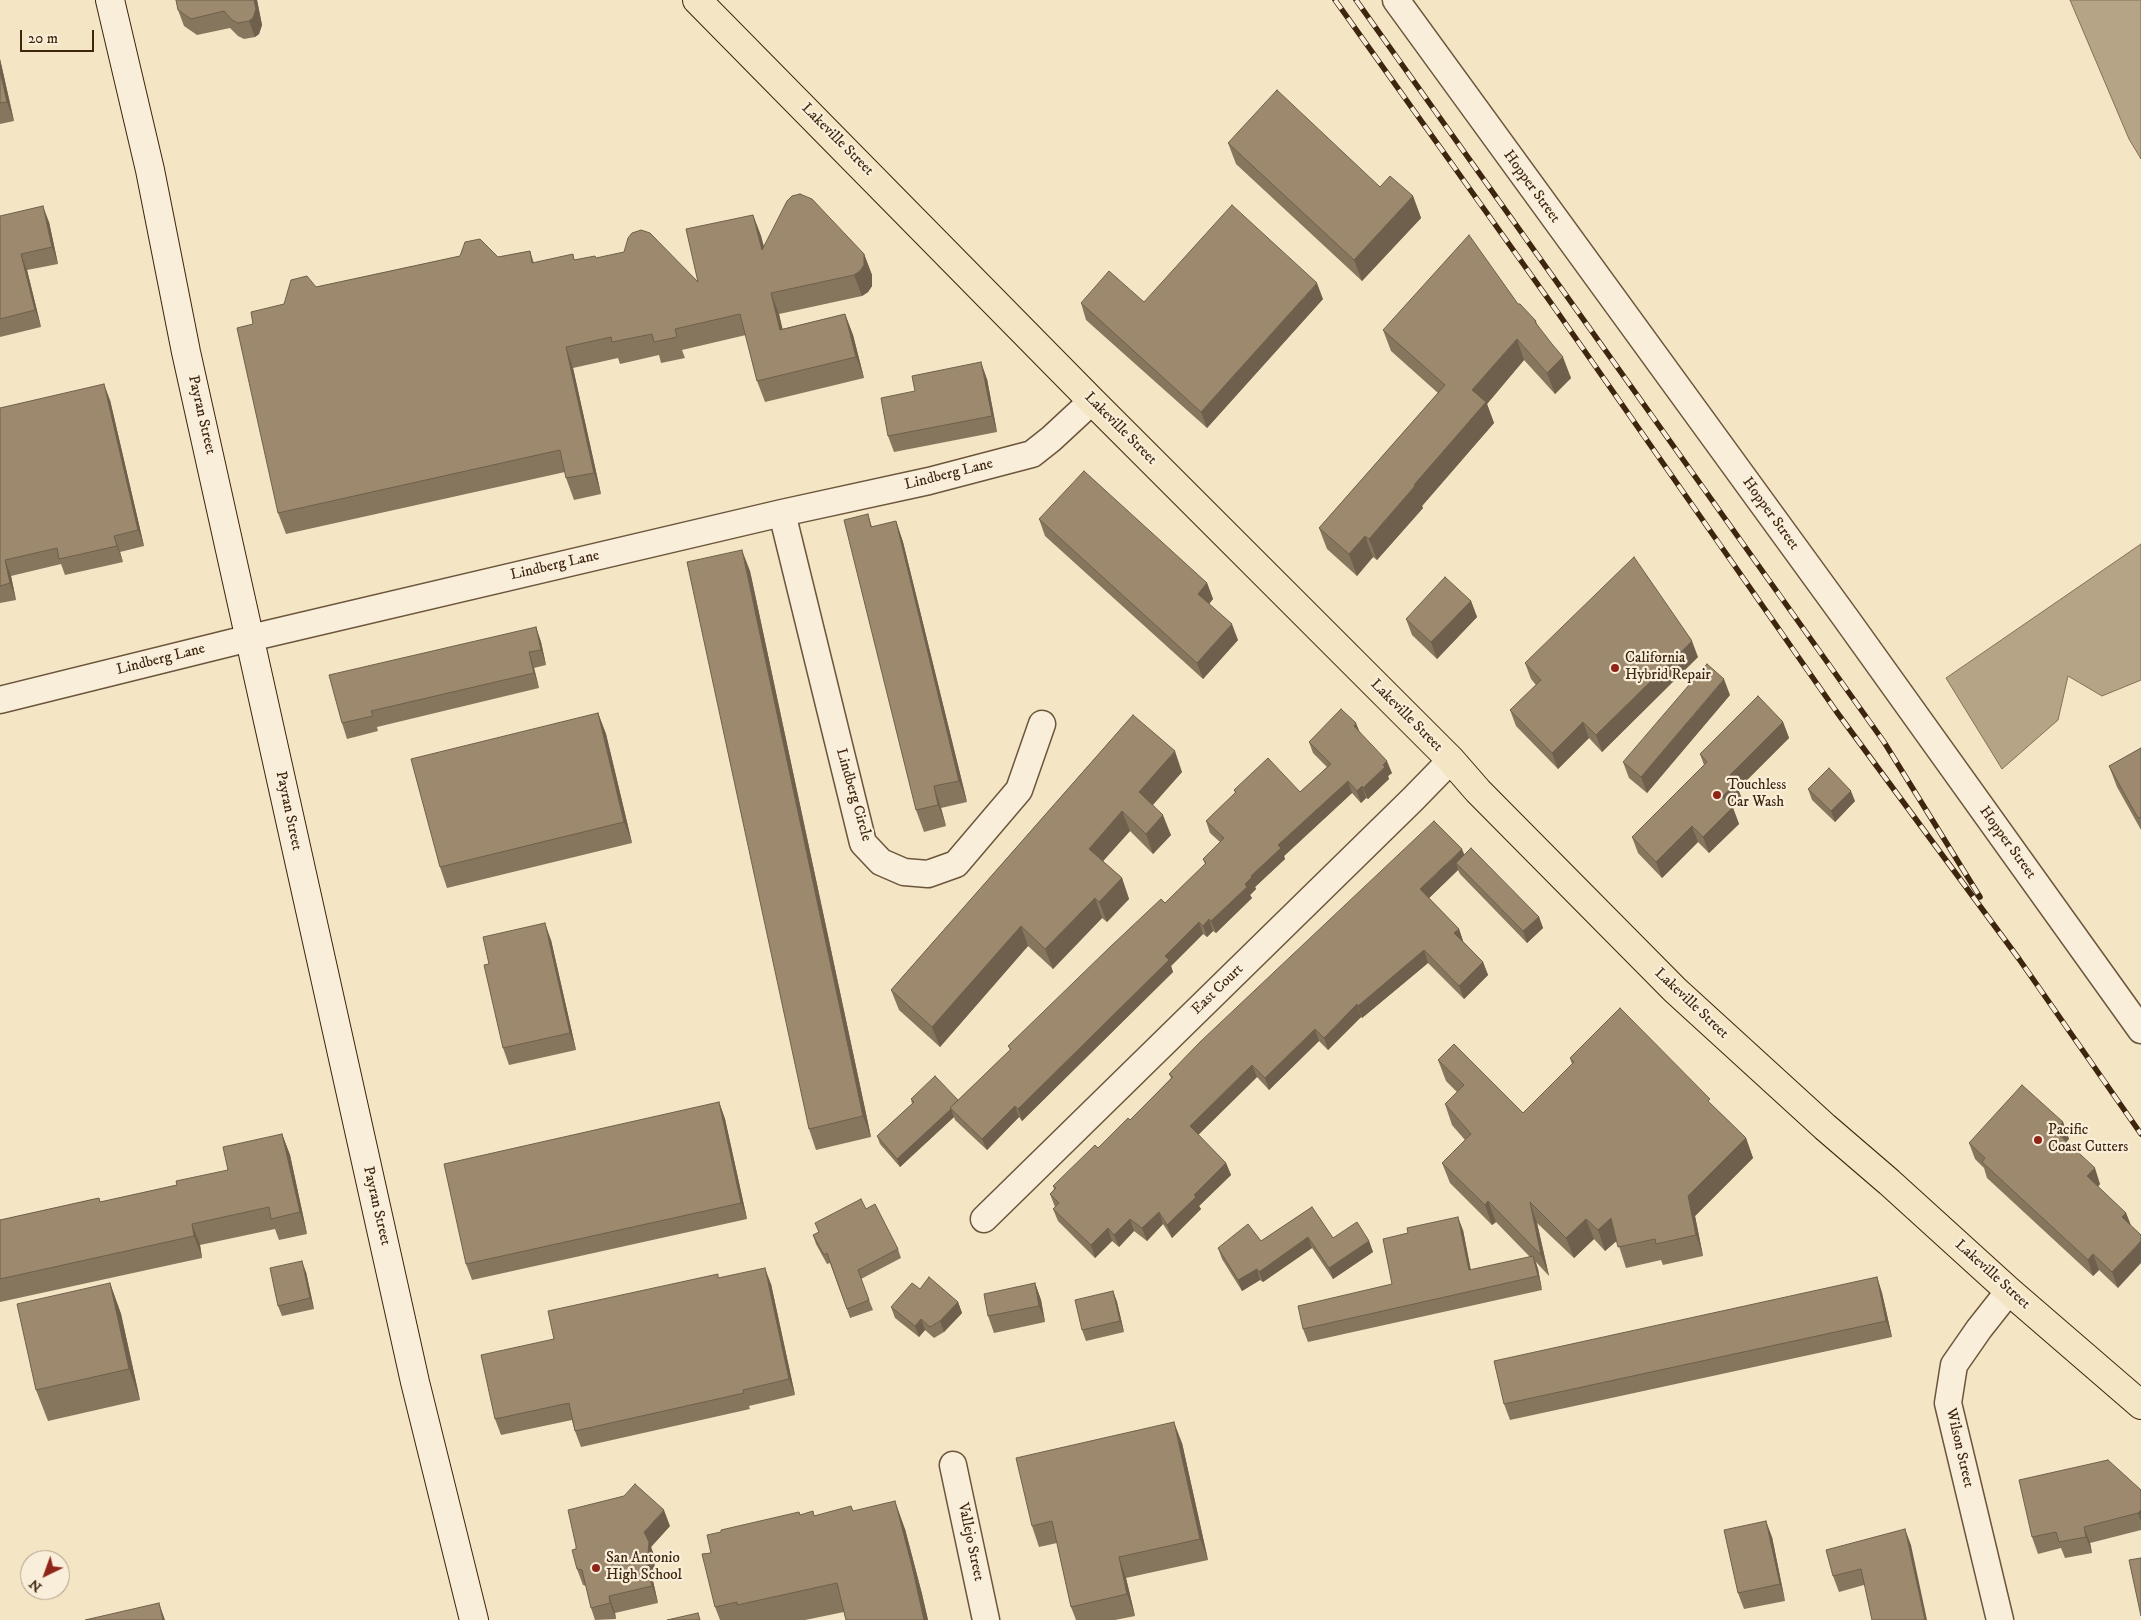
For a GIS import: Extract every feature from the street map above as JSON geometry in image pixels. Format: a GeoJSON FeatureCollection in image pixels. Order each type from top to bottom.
{"type":"FeatureCollection","features":[{"type":"Feature","properties":{"kind":"main road","name":"Payran Street"},"geometry":{"type":"LineString","coordinates":[[110,0],[150,170],[186,352],[422,1413],[474,1620]]}},
{"type":"Feature","properties":{"kind":"main road","name":"Lakeville Street"},"geometry":{"type":"LineString","coordinates":[[697,0],[1092,401],[1451,760],[1478,791],[1675,990],[1824,1127],[1889,1182],[2141,1405]]}},
{"type":"Feature","properties":{"kind":"street","name":"Hopper Street"},"geometry":{"type":"LineString","coordinates":[[1396,0],[1845,617],[2141,1030]]}},
{"type":"Feature","properties":{"kind":"street","name":"Lindberg Lane"},"geometry":{"type":"LineString","coordinates":[[0,700],[250,638],[782,513],[929,481],[1032,454],[1092,401]]}},
{"type":"Feature","properties":{"kind":"street","name":"Lindberg Circle"},"geometry":{"type":"LineString","coordinates":[[782,513],[863,843],[881,862],[904,872],[928,874],[956,864],[1018,790],[1042,724]]}},
{"type":"Feature","properties":{"kind":"street","name":"East Court"},"geometry":{"type":"LineString","coordinates":[[984,1219],[1414,799],[1451,760]]}},
{"type":"Feature","properties":{"kind":"street","name":"Wilson Street"},"geometry":{"type":"LineString","coordinates":[[2000,1620],[1948,1403],[1954,1364],[1978,1329],[2009,1290]]}},
{"type":"Feature","properties":{"kind":"street","name":"Vallejo Street"},"geometry":{"type":"LineString","coordinates":[[953,1465],[986,1620]]}},
{"type":"Feature","properties":{"kind":"shaded area"},"geometry":{"type":"Polygon","coordinates":[[[2070,0],[2141,0],[2141,159],[2129,139],[2070,0]]]}},
{"type":"Feature","properties":{"kind":"shaded area"},"geometry":{"type":"Polygon","coordinates":[[[2141,544],[2141,680],[2102,696],[2068,676],[2058,720],[2002,769],[1946,678],[2141,544]]]}},
{"type":"Feature","properties":{"kind":"building"},"geometry":{"type":"Polygon","coordinates":[[[176,0],[254,0],[256,9],[253,18],[249,21],[238,23],[232,20],[224,11],[191,19],[178,10],[176,0]]]}},
{"type":"Feature","properties":{"kind":"building"},"geometry":{"type":"Polygon","coordinates":[[[0,71],[7,102],[0,103],[0,71]]]}},
{"type":"Feature","properties":{"kind":"building"},"geometry":{"type":"Polygon","coordinates":[[[1277,90],[1380,187],[1390,176],[1413,196],[1354,260],[1228,143],[1277,90]]]}},
{"type":"Feature","properties":{"kind":"building"},"geometry":{"type":"Polygon","coordinates":[[[800,194],[812,199],[864,254],[864,265],[854,275],[771,293],[780,330],[845,314],[856,357],[757,381],[740,314],[675,329],[677,337],[654,342],[652,334],[612,342],[611,337],[566,347],[594,473],[566,478],[560,450],[278,513],[237,328],[253,324],[251,312],[284,304],[291,280],[307,276],[316,287],[460,256],[465,242],[480,239],[498,257],[530,251],[532,263],[573,254],[574,260],[595,256],[596,258],[624,252],[628,238],[632,233],[641,230],[650,233],[698,282],[686,229],[753,215],[762,250],[787,201],[792,196],[800,194]]]}},
{"type":"Feature","properties":{"kind":"building"},"geometry":{"type":"Polygon","coordinates":[[[1232,205],[1317,283],[1201,412],[1081,303],[1109,271],[1144,302],[1232,205]]]}},
{"type":"Feature","properties":{"kind":"building"},"geometry":{"type":"Polygon","coordinates":[[[43,206],[52,247],[21,254],[35,310],[0,319],[0,216],[43,206]]]}},
{"type":"Feature","properties":{"kind":"building"},"geometry":{"type":"Polygon","coordinates":[[[1469,235],[1518,304],[1536,321],[1563,357],[1547,373],[1517,339],[1472,390],[1486,402],[1369,539],[1365,536],[1349,554],[1319,528],[1445,385],[1383,330],[1469,235]]]}},
{"type":"Feature","properties":{"kind":"building"},"geometry":{"type":"Polygon","coordinates":[[[981,362],[992,416],[888,436],[881,398],[915,391],[912,376],[981,362]]]}},
{"type":"Feature","properties":{"kind":"building"},"geometry":{"type":"Polygon","coordinates":[[[104,384],[138,530],[114,536],[117,546],[59,559],[57,548],[5,560],[10,583],[0,586],[0,408],[104,384]]]}},
{"type":"Feature","properties":{"kind":"building"},"geometry":{"type":"Polygon","coordinates":[[[1084,471],[1207,583],[1198,594],[1232,624],[1197,663],[1039,519],[1084,471]]]}},
{"type":"Feature","properties":{"kind":"building"},"geometry":{"type":"Polygon","coordinates":[[[868,514],[871,527],[896,521],[959,781],[934,786],[938,805],[916,810],[844,520],[868,514]]]}},
{"type":"Feature","properties":{"kind":"building"},"geometry":{"type":"Polygon","coordinates":[[[742,550],[863,1116],[809,1129],[687,562],[742,550]]]}},
{"type":"Feature","properties":{"kind":"building","name":"California Hybrid Repair"},"geometry":{"type":"Polygon","coordinates":[[[1634,557],[1692,641],[1596,735],[1583,722],[1552,753],[1510,710],[1541,680],[1525,663],[1634,557]]]}},
{"type":"Feature","properties":{"kind":"building"},"geometry":{"type":"Polygon","coordinates":[[[1445,577],[1471,601],[1431,642],[1406,619],[1445,577]]]}},
{"type":"Feature","properties":{"kind":"building"},"geometry":{"type":"Polygon","coordinates":[[[536,627],[541,650],[529,652],[534,673],[371,711],[373,716],[342,723],[329,675],[536,627]]]}},
{"type":"Feature","properties":{"kind":"building"},"geometry":{"type":"Polygon","coordinates":[[[1707,664],[1724,679],[1641,777],[1623,762],[1707,664]]]}},
{"type":"Feature","properties":{"kind":"building"},"geometry":{"type":"Polygon","coordinates":[[[1758,696],[1783,722],[1729,776],[1736,783],[1722,797],[1733,807],[1703,837],[1692,826],[1656,862],[1632,837],[1707,762],[1700,754],[1758,696]]]}},
{"type":"Feature","properties":{"kind":"building"},"geometry":{"type":"Polygon","coordinates":[[[1341,709],[1356,723],[1354,726],[1387,761],[1383,765],[1385,767],[1363,788],[1362,786],[1357,791],[1348,781],[1278,845],[1281,848],[1251,876],[1245,884],[1247,887],[1211,921],[1209,919],[1203,926],[1199,922],[1165,956],[1169,960],[1018,1109],[1015,1106],[982,1139],[950,1108],[1011,1049],[1008,1046],[1110,947],[1161,899],[1165,903],[1206,863],[1203,859],[1224,838],[1206,821],[1236,792],[1234,790],[1268,758],[1300,792],[1331,764],[1309,742],[1341,709]]]}},
{"type":"Feature","properties":{"kind":"building"},"geometry":{"type":"Polygon","coordinates":[[[598,713],[624,822],[440,867],[411,759],[598,713]]]}},
{"type":"Feature","properties":{"kind":"building"},"geometry":{"type":"Polygon","coordinates":[[[1133,715],[1175,751],[1139,792],[1163,815],[1146,834],[1122,811],[1089,849],[1122,878],[1099,902],[1095,898],[1045,949],[1021,926],[932,1027],[891,990],[1133,715]]]}},
{"type":"Feature","properties":{"kind":"building"},"geometry":{"type":"Polygon","coordinates":[[[2141,748],[2141,817],[2138,818],[2109,766],[2141,748]]]}},
{"type":"Feature","properties":{"kind":"building"},"geometry":{"type":"Polygon","coordinates":[[[1829,768],[1851,791],[1831,811],[1808,789],[1829,768]]]}},
{"type":"Feature","properties":{"kind":"building"},"geometry":{"type":"Polygon","coordinates":[[[1434,821],[1462,849],[1420,889],[1459,929],[1454,933],[1483,962],[1459,986],[1424,950],[1358,1006],[1357,1004],[1324,1038],[1315,1029],[1265,1078],[1252,1065],[1190,1126],[1226,1163],[1194,1195],[1196,1197],[1167,1225],[1159,1212],[1142,1228],[1130,1219],[1114,1235],[1108,1228],[1091,1245],[1053,1209],[1059,1203],[1050,1194],[1056,1188],[1053,1186],[1095,1145],[1098,1148],[1128,1118],[1130,1120],[1173,1077],[1169,1074],[1200,1042],[1434,821]]]}},
{"type":"Feature","properties":{"kind":"building"},"geometry":{"type":"Polygon","coordinates":[[[1471,848],[1539,917],[1523,931],[1456,863],[1471,848]]]}},
{"type":"Feature","properties":{"kind":"building"},"geometry":{"type":"Polygon","coordinates":[[[545,923],[570,1033],[503,1048],[484,965],[489,964],[483,937],[545,923]]]}},
{"type":"Feature","properties":{"kind":"building"},"geometry":{"type":"Polygon","coordinates":[[[1620,1008],[1710,1099],[1708,1101],[1746,1138],[1688,1196],[1696,1235],[1656,1244],[1655,1239],[1618,1247],[1611,1218],[1598,1230],[1586,1219],[1566,1238],[1530,1202],[1541,1255],[1488,1201],[1485,1205],[1442,1163],[1471,1134],[1445,1104],[1464,1085],[1438,1060],[1454,1044],[1523,1113],[1574,1062],[1570,1058],[1620,1008]]]}},
{"type":"Feature","properties":{"kind":"building"},"geometry":{"type":"Polygon","coordinates":[[[935,1076],[958,1100],[951,1109],[897,1159],[877,1136],[914,1102],[911,1099],[935,1076]]]}},
{"type":"Feature","properties":{"kind":"building"},"geometry":{"type":"Polygon","coordinates":[[[2022,1085],[2063,1122],[2055,1131],[2095,1168],[2087,1176],[2126,1213],[2122,1217],[2141,1235],[2141,1241],[2112,1272],[2093,1254],[2088,1260],[1982,1162],[1985,1158],[1969,1143],[2022,1085]]]}},
{"type":"Feature","properties":{"kind":"building"},"geometry":{"type":"Polygon","coordinates":[[[719,1102],[741,1203],[466,1264],[444,1164],[719,1102]]]}},
{"type":"Feature","properties":{"kind":"building"},"geometry":{"type":"Polygon","coordinates":[[[282,1134],[300,1212],[271,1219],[269,1207],[192,1224],[194,1236],[0,1279],[0,1220],[99,1198],[100,1202],[177,1185],[176,1181],[228,1170],[223,1147],[282,1134]]]}},
{"type":"Feature","properties":{"kind":"building"},"geometry":{"type":"Polygon","coordinates":[[[861,1199],[866,1209],[875,1204],[898,1249],[858,1270],[869,1300],[847,1309],[827,1253],[824,1255],[813,1235],[819,1232],[815,1223],[861,1199]]]}},
{"type":"Feature","properties":{"kind":"building"},"geometry":{"type":"Polygon","coordinates":[[[1312,1207],[1333,1238],[1357,1222],[1369,1241],[1329,1268],[1308,1237],[1259,1272],[1257,1269],[1238,1280],[1218,1248],[1248,1224],[1261,1241],[1312,1207]]]}},
{"type":"Feature","properties":{"kind":"building"},"geometry":{"type":"Polygon","coordinates":[[[1458,1217],[1469,1270],[1533,1256],[1538,1276],[1303,1329],[1298,1306],[1392,1284],[1383,1239],[1408,1233],[1407,1228],[1458,1217]]]}},
{"type":"Feature","properties":{"kind":"building"},"geometry":{"type":"Polygon","coordinates":[[[302,1261],[310,1298],[278,1306],[270,1268],[302,1261]]]}},
{"type":"Feature","properties":{"kind":"building"},"geometry":{"type":"Polygon","coordinates":[[[765,1268],[789,1379],[743,1390],[744,1393],[575,1431],[569,1403],[495,1419],[481,1355],[554,1339],[548,1311],[718,1274],[718,1278],[765,1268]]]}},
{"type":"Feature","properties":{"kind":"building"},"geometry":{"type":"Polygon","coordinates":[[[929,1277],[958,1302],[940,1321],[930,1327],[921,1319],[915,1326],[891,1307],[912,1283],[920,1289],[929,1277]]]}},
{"type":"Feature","properties":{"kind":"building"},"geometry":{"type":"Polygon","coordinates":[[[1877,1277],[1886,1321],[1504,1404],[1494,1361],[1877,1277]]]}},
{"type":"Feature","properties":{"kind":"building"},"geometry":{"type":"Polygon","coordinates":[[[110,1283],[129,1369],[36,1390],[17,1304],[110,1283]]]}},
{"type":"Feature","properties":{"kind":"building"},"geometry":{"type":"Polygon","coordinates":[[[1035,1283],[1039,1306],[988,1316],[984,1294],[1035,1283]]]}},
{"type":"Feature","properties":{"kind":"building"},"geometry":{"type":"Polygon","coordinates":[[[1113,1291],[1120,1321],[1082,1330],[1075,1300],[1113,1291]]]}},
{"type":"Feature","properties":{"kind":"building"},"geometry":{"type":"Polygon","coordinates":[[[1174,1422],[1200,1539],[1119,1557],[1127,1594],[1071,1607],[1052,1521],[1032,1526],[1016,1458],[1174,1422]]]}},
{"type":"Feature","properties":{"kind":"building"},"geometry":{"type":"Polygon","coordinates":[[[2108,1460],[2141,1490],[2141,1510],[2138,1513],[2084,1527],[2086,1537],[2059,1542],[2056,1532],[2032,1537],[2019,1480],[2108,1460]]]}},
{"type":"Feature","properties":{"kind":"building"},"geometry":{"type":"Polygon","coordinates":[[[635,1484],[664,1510],[644,1532],[649,1542],[647,1565],[652,1586],[609,1596],[610,1603],[591,1608],[582,1570],[577,1569],[572,1550],[576,1549],[576,1546],[568,1510],[624,1496],[635,1484]]]}},
{"type":"Feature","properties":{"kind":"building"},"geometry":{"type":"Polygon","coordinates":[[[895,1501],[924,1620],[846,1620],[837,1583],[737,1605],[737,1602],[715,1607],[702,1554],[711,1553],[707,1535],[799,1512],[800,1515],[813,1511],[814,1516],[851,1506],[853,1511],[895,1501]]]}},
{"type":"Feature","properties":{"kind":"building"},"geometry":{"type":"Polygon","coordinates":[[[1766,1521],[1780,1584],[1738,1593],[1724,1530],[1766,1521]]]}},
{"type":"Feature","properties":{"kind":"building"},"geometry":{"type":"Polygon","coordinates":[[[1905,1529],[1925,1620],[1872,1620],[1861,1569],[1833,1576],[1826,1550],[1905,1529]]]}},
{"type":"Feature","properties":{"kind":"building"},"geometry":{"type":"Polygon","coordinates":[[[2141,1558],[2141,1616],[2129,1560],[2141,1558]]]}},
{"type":"Feature","properties":{"kind":"building"},"geometry":{"type":"Polygon","coordinates":[[[159,1603],[163,1620],[85,1620],[159,1603]]]}},
{"type":"Feature","properties":{"kind":"building"},"geometry":{"type":"Polygon","coordinates":[[[698,1613],[700,1620],[667,1620],[698,1613]]]}},
{"type":"Feature","properties":{"kind":"railway"},"geometry":{"type":"LineString","coordinates":[[1335,0],[1556,310],[1836,711],[2019,959],[2141,1134]]}},
{"type":"Feature","properties":{"kind":"railway"},"geometry":{"type":"LineString","coordinates":[[1356,0],[1884,742],[1980,897]]}},
{"type":"Feature","properties":{"kind":"place","name":"California Hybrid Repair"},"geometry":{"type":"Point","coordinates":[1615,668]}},
{"type":"Feature","properties":{"kind":"place","name":"Touchless Car Wash"},"geometry":{"type":"Point","coordinates":[1717,795]}},
{"type":"Feature","properties":{"kind":"place","name":"Pacific Coast Cutters"},"geometry":{"type":"Point","coordinates":[2038,1140]}},
{"type":"Feature","properties":{"kind":"place","name":"San Antonio High School"},"geometry":{"type":"Point","coordinates":[596,1568]}}]}
